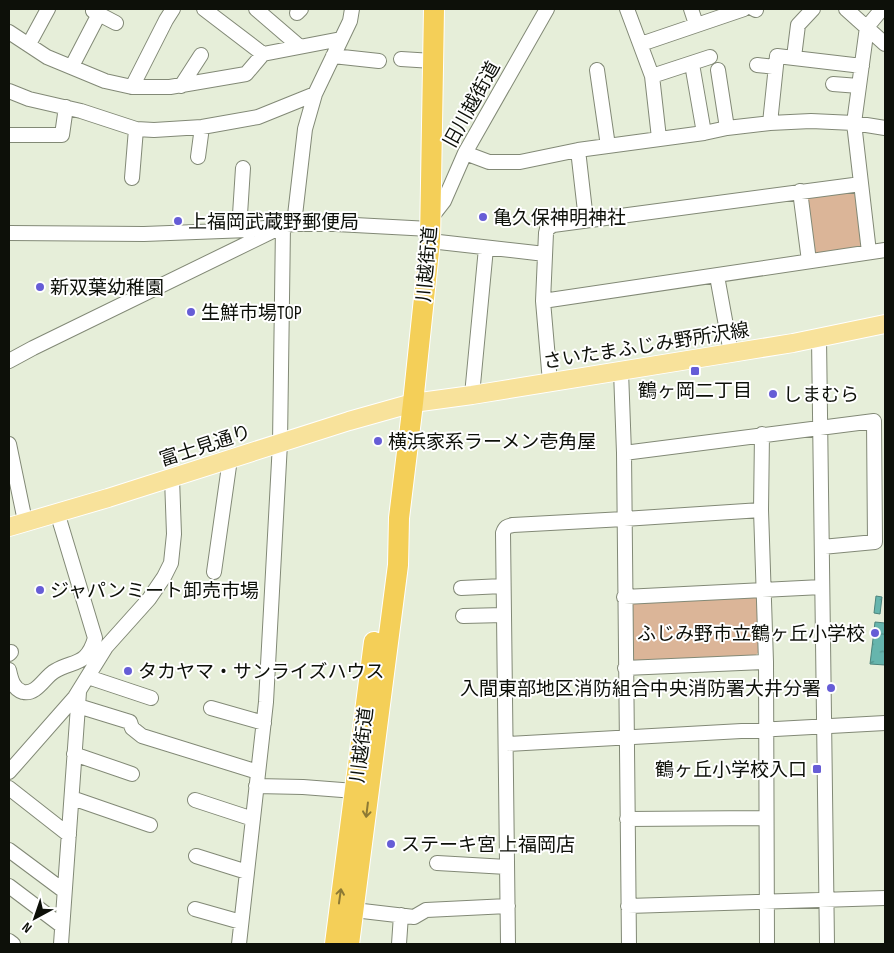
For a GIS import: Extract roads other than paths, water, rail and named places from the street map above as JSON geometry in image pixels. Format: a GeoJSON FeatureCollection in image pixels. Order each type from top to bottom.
{"type":"FeatureCollection","features":[{"type":"Feature","properties":{"kind":"highway","name":"川越街道"},"geometry":{"type":"LineString","coordinates":[[350,944],[398,565],[399,518],[413,403],[430,230],[434,9]]}},
{"type":"Feature","properties":{"kind":"highway","name":"川越街道"},"geometry":{"type":"LineString","coordinates":[[335,944],[368,686],[386,564],[399,518]]}},
{"type":"Feature","properties":{"kind":"main road","name":"さいたまふじみ野所沢線"},"geometry":{"type":"LineString","coordinates":[[413,403],[730,353],[819,338],[885,324]]}},
{"type":"Feature","properties":{"kind":"main road","name":"富士見通り"},"geometry":{"type":"LineString","coordinates":[[17,524],[172,478],[349,420],[413,403]]}},
{"type":"Feature","properties":{"kind":"street"},"geometry":{"type":"LineString","coordinates":[[29,44],[48,9]]}},
{"type":"Feature","properties":{"kind":"street"},"geometry":{"type":"LineString","coordinates":[[132,87],[173,9]]}},
{"type":"Feature","properties":{"kind":"street"},"geometry":{"type":"LineString","coordinates":[[204,9],[263,54]]}},
{"type":"Feature","properties":{"kind":"street"},"geometry":{"type":"LineString","coordinates":[[256,9],[299,46]]}},
{"type":"Feature","properties":{"kind":"street"},"geometry":{"type":"LineString","coordinates":[[239,944],[264,723],[280,443],[288,225],[305,129],[315,94],[350,21],[352,9]]}},
{"type":"Feature","properties":{"kind":"street","name":"旧川越街道"},"geometry":{"type":"LineString","coordinates":[[430,230],[465,153],[547,9]]}},
{"type":"Feature","properties":{"kind":"street"},"geometry":{"type":"LineString","coordinates":[[627,9],[652,76],[659,138]]}},
{"type":"Feature","properties":{"kind":"street"},"geometry":{"type":"LineString","coordinates":[[691,9],[697,29]]}},
{"type":"Feature","properties":{"kind":"street"},"geometry":{"type":"LineString","coordinates":[[794,57],[798,25],[813,9]]}},
{"type":"Feature","properties":{"kind":"street"},"geometry":{"type":"LineString","coordinates":[[846,9],[885,44]]}},
{"type":"Feature","properties":{"kind":"street"},"geometry":{"type":"LineString","coordinates":[[869,252],[854,123],[867,27],[882,9]]}},
{"type":"Feature","properties":{"kind":"street"},"geometry":{"type":"LineString","coordinates":[[72,66],[96,12],[116,23]]}},
{"type":"Feature","properties":{"kind":"street"},"geometry":{"type":"LineString","coordinates":[[641,44],[697,29],[740,13]]}},
{"type":"Feature","properties":{"kind":"street"},"geometry":{"type":"LineString","coordinates":[[9,32],[47,56],[105,81],[132,87],[181,86],[246,74],[263,54],[341,39]]}},
{"type":"Feature","properties":{"kind":"street"},"geometry":{"type":"LineString","coordinates":[[181,86],[201,55]]}},
{"type":"Feature","properties":{"kind":"street"},"geometry":{"type":"LineString","coordinates":[[333,56],[379,61]]}},
{"type":"Feature","properties":{"kind":"street"},"geometry":{"type":"LineString","coordinates":[[652,76],[692,64],[710,56]]}},
{"type":"Feature","properties":{"kind":"street"},"geometry":{"type":"LineString","coordinates":[[770,123],[777,56],[862,66]]}},
{"type":"Feature","properties":{"kind":"street"},"geometry":{"type":"LineString","coordinates":[[401,59],[433,61]]}},
{"type":"Feature","properties":{"kind":"street"},"geometry":{"type":"LineString","coordinates":[[692,64],[704,133]]}},
{"type":"Feature","properties":{"kind":"street"},"geometry":{"type":"LineString","coordinates":[[757,64],[775,67]]}},
{"type":"Feature","properties":{"kind":"street"},"geometry":{"type":"LineString","coordinates":[[597,70],[608,146]]}},
{"type":"Feature","properties":{"kind":"street"},"geometry":{"type":"LineString","coordinates":[[718,70],[727,128]]}},
{"type":"Feature","properties":{"kind":"street"},"geometry":{"type":"LineString","coordinates":[[833,84],[859,86]]}},
{"type":"Feature","properties":{"kind":"street"},"geometry":{"type":"LineString","coordinates":[[9,91],[29,99],[66,107],[136,129],[154,130],[202,127],[258,118],[315,94]]}},
{"type":"Feature","properties":{"kind":"street"},"geometry":{"type":"LineString","coordinates":[[9,135],[62,135],[66,107]]}},
{"type":"Feature","properties":{"kind":"street"},"geometry":{"type":"LineString","coordinates":[[465,153],[489,162],[520,162],[578,150],[770,123],[811,121],[854,123],[885,128]]}},
{"type":"Feature","properties":{"kind":"street"},"geometry":{"type":"LineString","coordinates":[[198,157],[202,127]]}},
{"type":"Feature","properties":{"kind":"street"},"geometry":{"type":"LineString","coordinates":[[132,178],[136,129]]}},
{"type":"Feature","properties":{"kind":"street"},"geometry":{"type":"LineString","coordinates":[[578,150],[586,220]]}},
{"type":"Feature","properties":{"kind":"street"},"geometry":{"type":"LineString","coordinates":[[239,230],[243,168]]}},
{"type":"Feature","properties":{"kind":"street"},"geometry":{"type":"LineString","coordinates":[[550,382],[543,301],[544,254],[547,229],[553,225],[861,184]]}},
{"type":"Feature","properties":{"kind":"street"},"geometry":{"type":"LineString","coordinates":[[800,191],[809,261]]}},
{"type":"Feature","properties":{"kind":"street"},"geometry":{"type":"LineString","coordinates":[[9,233],[144,234],[336,224],[430,230],[486,248],[544,254]]}},
{"type":"Feature","properties":{"kind":"street"},"geometry":{"type":"LineString","coordinates":[[9,361],[288,225]]}},
{"type":"Feature","properties":{"kind":"street"},"geometry":{"type":"LineString","coordinates":[[472,395],[486,248]]}},
{"type":"Feature","properties":{"kind":"street"},"geometry":{"type":"LineString","coordinates":[[543,301],[885,250]]}},
{"type":"Feature","properties":{"kind":"street"},"geometry":{"type":"LineString","coordinates":[[717,276],[730,353]]}},
{"type":"Feature","properties":{"kind":"street"},"geometry":{"type":"LineString","coordinates":[[819,338],[827,944]]}},
{"type":"Feature","properties":{"kind":"street"},"geometry":{"type":"LineString","coordinates":[[621,371],[624,453],[629,944]]}},
{"type":"Feature","properties":{"kind":"street"},"geometry":{"type":"LineString","coordinates":[[624,453],[874,421],[875,542],[822,547]]}},
{"type":"Feature","properties":{"kind":"street"},"geometry":{"type":"LineString","coordinates":[[762,434],[761,510],[766,662],[767,944]]}},
{"type":"Feature","properties":{"kind":"street"},"geometry":{"type":"LineString","coordinates":[[9,444],[17,524]]}},
{"type":"Feature","properties":{"kind":"street"},"geometry":{"type":"LineString","coordinates":[[214,572],[230,459]]}},
{"type":"Feature","properties":{"kind":"street"},"geometry":{"type":"LineString","coordinates":[[9,772],[60,716],[88,677],[106,647],[150,599],[171,563],[174,534],[172,478]]}},
{"type":"Feature","properties":{"kind":"street"},"geometry":{"type":"LineString","coordinates":[[508,944],[503,533],[507,526],[761,510]]}},
{"type":"Feature","properties":{"kind":"street"},"geometry":{"type":"LineString","coordinates":[[9,670],[14,686],[22,691],[31,692],[54,671],[79,663],[93,645],[95,638],[57,512]]}},
{"type":"Feature","properties":{"kind":"street"},"geometry":{"type":"LineString","coordinates":[[461,588],[504,586]]}},
{"type":"Feature","properties":{"kind":"street"},"geometry":{"type":"LineString","coordinates":[[624,597],[822,587]]}},
{"type":"Feature","properties":{"kind":"street"},"geometry":{"type":"LineString","coordinates":[[463,616],[504,615]]}},
{"type":"Feature","properties":{"kind":"street"},"geometry":{"type":"LineString","coordinates":[[625,668],[766,662]]}},
{"type":"Feature","properties":{"kind":"street"},"geometry":{"type":"LineString","coordinates":[[88,677],[151,698]]}},
{"type":"Feature","properties":{"kind":"street"},"geometry":{"type":"LineString","coordinates":[[60,944],[72,798],[78,692]]}},
{"type":"Feature","properties":{"kind":"street"},"geometry":{"type":"LineString","coordinates":[[78,706],[130,722],[132,728],[142,736],[258,772]]}},
{"type":"Feature","properties":{"kind":"street"},"geometry":{"type":"LineString","coordinates":[[211,708],[264,723]]}},
{"type":"Feature","properties":{"kind":"street"},"geometry":{"type":"LineString","coordinates":[[506,744],[885,723]]}},
{"type":"Feature","properties":{"kind":"street"},"geometry":{"type":"LineString","coordinates":[[74,754],[132,774]]}},
{"type":"Feature","properties":{"kind":"street"},"geometry":{"type":"LineString","coordinates":[[256,786],[355,791]]}},
{"type":"Feature","properties":{"kind":"street"},"geometry":{"type":"LineString","coordinates":[[9,788],[69,835]]}},
{"type":"Feature","properties":{"kind":"street"},"geometry":{"type":"LineString","coordinates":[[72,798],[150,825]]}},
{"type":"Feature","properties":{"kind":"street"},"geometry":{"type":"LineString","coordinates":[[195,800],[252,820]]}},
{"type":"Feature","properties":{"kind":"street"},"geometry":{"type":"LineString","coordinates":[[627,819],[766,818]]}},
{"type":"Feature","properties":{"kind":"street"},"geometry":{"type":"LineString","coordinates":[[9,850],[64,891]]}},
{"type":"Feature","properties":{"kind":"street"},"geometry":{"type":"LineString","coordinates":[[196,856],[247,872]]}},
{"type":"Feature","properties":{"kind":"street"},"geometry":{"type":"LineString","coordinates":[[437,863],[507,867]]}},
{"type":"Feature","properties":{"kind":"street"},"geometry":{"type":"LineString","coordinates":[[9,886],[62,926]]}},
{"type":"Feature","properties":{"kind":"street"},"geometry":{"type":"LineString","coordinates":[[628,906],[885,898]]}},
{"type":"Feature","properties":{"kind":"street"},"geometry":{"type":"LineString","coordinates":[[354,910],[414,917],[426,910],[508,906]]}},
{"type":"Feature","properties":{"kind":"street"},"geometry":{"type":"LineString","coordinates":[[195,909],[241,922]]}},
{"type":"Feature","properties":{"kind":"street"},"geometry":{"type":"LineString","coordinates":[[399,944],[400,915]]}},
{"type":"Feature","properties":{"kind":"street"},"geometry":{"type":"LineString","coordinates":[[9,941],[13,944]]}},
{"type":"Feature","properties":{"kind":"water"},"geometry":{"type":"Polygon","coordinates":[[[876,596],[882,597],[880,614],[874,613],[876,596]]]}},
{"type":"Feature","properties":{"kind":"water"},"geometry":{"type":"Polygon","coordinates":[[[875,622],[885,623],[885,665],[870,664],[875,622]]]}},
{"type":"Feature","properties":{"kind":"place","name":"亀久保神明神社"},"geometry":{"type":"Point","coordinates":[483,217]}},
{"type":"Feature","properties":{"kind":"place","name":"上福岡武蔵野郵便局"},"geometry":{"type":"Point","coordinates":[178,221]}},
{"type":"Feature","properties":{"kind":"place","name":"新双葉幼稚園"},"geometry":{"type":"Point","coordinates":[40,287]}},
{"type":"Feature","properties":{"kind":"place","name":"生鮮市場TOP"},"geometry":{"type":"Point","coordinates":[191,312]}},
{"type":"Feature","properties":{"kind":"place","name":"鶴ヶ岡二丁目"},"geometry":{"type":"Point","coordinates":[695,371]}},
{"type":"Feature","properties":{"kind":"place","name":"しまむら"},"geometry":{"type":"Point","coordinates":[773,394]}},
{"type":"Feature","properties":{"kind":"place","name":"横浜家系ラーメン壱角屋"},"geometry":{"type":"Point","coordinates":[378,441]}},
{"type":"Feature","properties":{"kind":"place","name":"ジャパンミート卸売市場"},"geometry":{"type":"Point","coordinates":[40,590]}},
{"type":"Feature","properties":{"kind":"place","name":"ふじみ野市立鶴ヶ丘小学校"},"geometry":{"type":"Point","coordinates":[875,633]}},
{"type":"Feature","properties":{"kind":"place","name":"タカヤマ・サンライズハウス"},"geometry":{"type":"Point","coordinates":[128,671]}},
{"type":"Feature","properties":{"kind":"place","name":"入間東部地区消防組合中央消防署大井分署"},"geometry":{"type":"Point","coordinates":[831,688]}},
{"type":"Feature","properties":{"kind":"place","name":"鶴ヶ丘小学校入口"},"geometry":{"type":"Point","coordinates":[817,769]}},
{"type":"Feature","properties":{"kind":"place","name":"ステーキ宮 上福岡店"},"geometry":{"type":"Point","coordinates":[391,844]}}]}
